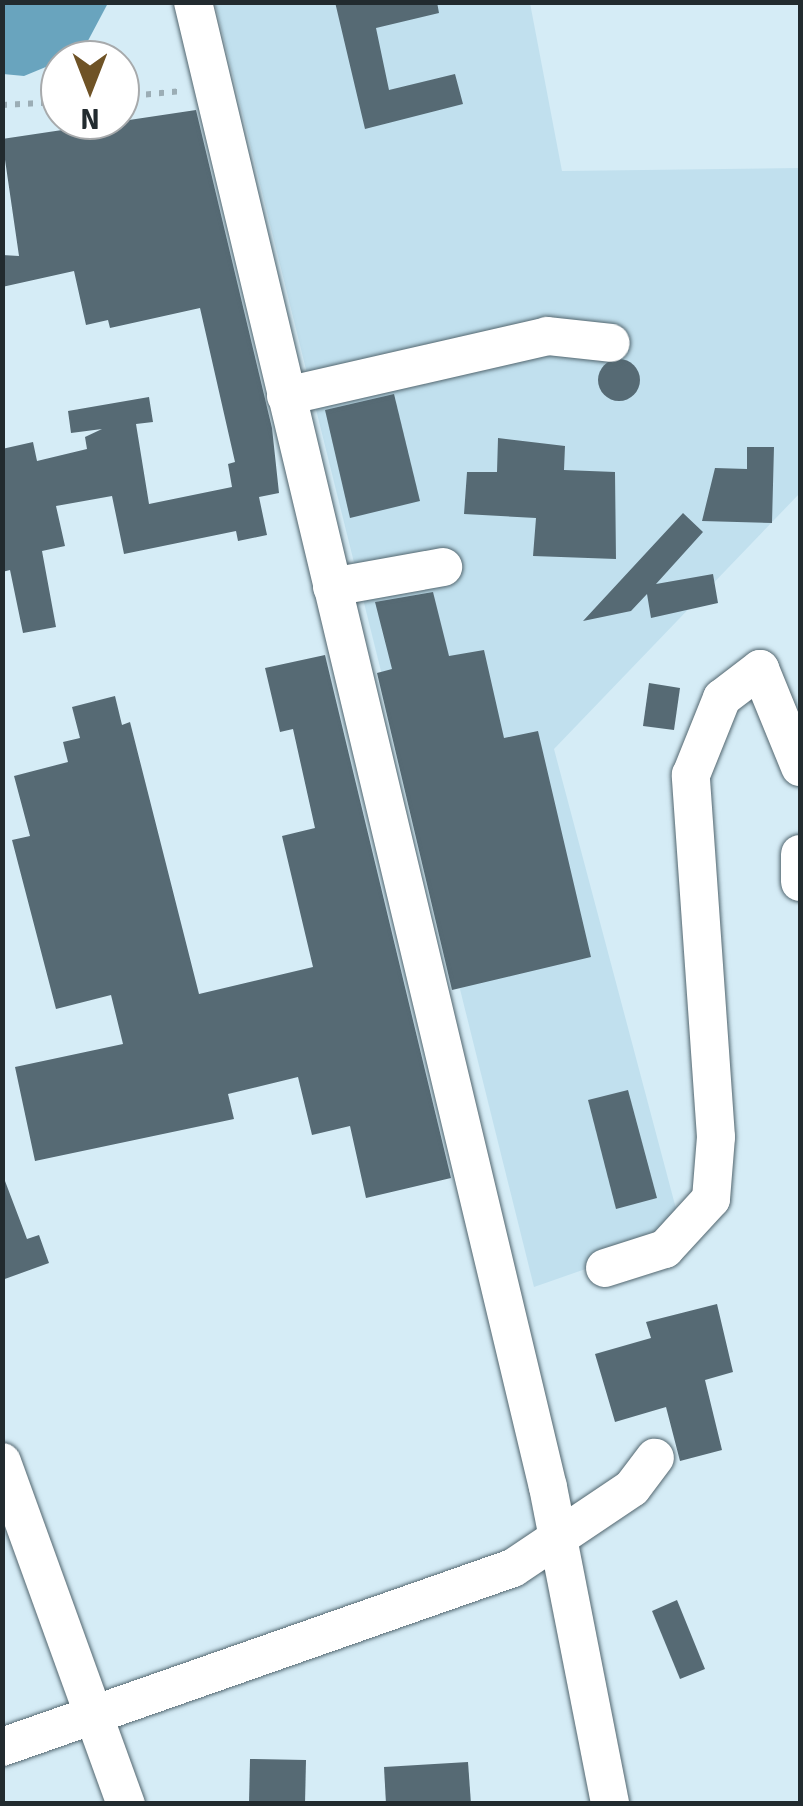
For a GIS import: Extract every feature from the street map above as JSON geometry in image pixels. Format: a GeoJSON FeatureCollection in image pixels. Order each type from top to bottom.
{"type":"FeatureCollection","features":[{"type":"Feature","properties":{"kind":"street"},"geometry":{"type":"LineString","coordinates":[[192,2],[561,1541],[614,1795]]}},
{"type":"Feature","properties":{"kind":"street"},"geometry":{"type":"LineString","coordinates":[[286,396],[546,336],[612,344]]}},
{"type":"Feature","properties":{"kind":"street"},"geometry":{"type":"LineString","coordinates":[[332,587],[443,567]]}},
{"type":"Feature","properties":{"kind":"street"},"geometry":{"type":"LineString","coordinates":[[605,1268],[665,1248],[711,1199],[716,1137],[690,775],[722,698],[760,669],[800,767]]}},
{"type":"Feature","properties":{"kind":"street"},"geometry":{"type":"LineString","coordinates":[[800,854],[800,882]]}},
{"type":"Feature","properties":{"kind":"street"},"geometry":{"type":"LineString","coordinates":[[2,1747],[513,1568],[561,1541],[632,1488],[655,1458]]}},
{"type":"Feature","properties":{"kind":"street"},"geometry":{"type":"LineString","coordinates":[[2,1462],[126,1804]]}},
{"type":"Feature","properties":{"kind":"path"},"geometry":{"type":"LineString","coordinates":[[140,95],[213,88]]}},
{"type":"Feature","properties":{"kind":"path"},"geometry":{"type":"LineString","coordinates":[[2,104],[40,103]]}},
{"type":"Feature","properties":{"kind":"shaded area"},"geometry":{"type":"Polygon","coordinates":[[[215,3],[530,3],[562,171],[799,168],[800,493],[554,749],[683,1235],[534,1287],[215,3]]]}},
{"type":"Feature","properties":{"kind":"water"},"geometry":{"type":"Polygon","coordinates":[[[3,2],[108,2],[88,40],[40,40],[40,69],[24,76],[3,74],[3,2]]]}},
{"type":"Feature","properties":{"kind":"building"},"geometry":{"type":"Polygon","coordinates":[[[335,2],[437,2],[439,13],[376,28],[389,90],[455,74],[463,104],[365,129],[335,2]]]}},
{"type":"Feature","properties":{"kind":"building"},"geometry":{"type":"Polygon","coordinates":[[[196,110],[272,428],[279,493],[259,497],[267,535],[238,541],[236,531],[124,554],[112,496],[56,506],[65,546],[42,551],[56,627],[23,633],[10,570],[2,572],[2,449],[33,442],[37,461],[87,449],[85,437],[102,429],[71,433],[68,411],[149,397],[153,422],[136,424],[149,504],[232,487],[228,464],[235,462],[200,308],[110,328],[108,320],[86,325],[74,271],[2,287],[2,255],[19,256],[2,139],[40,133],[40,140],[140,140],[140,118],[196,110]]]}},
{"type":"Feature","properties":{"kind":"building"},"geometry":{"type":"Polygon","coordinates":[[[619,359],[634,365],[640,380],[634,395],[619,401],[604,395],[598,380],[604,365],[619,359]]]}},
{"type":"Feature","properties":{"kind":"building"},"geometry":{"type":"Polygon","coordinates":[[[394,394],[420,501],[350,518],[325,410],[394,394]]]}},
{"type":"Feature","properties":{"kind":"building"},"geometry":{"type":"Polygon","coordinates":[[[498,438],[565,446],[564,470],[615,472],[616,559],[533,556],[536,518],[464,514],[467,472],[497,472],[498,438]]]}},
{"type":"Feature","properties":{"kind":"building"},"geometry":{"type":"Polygon","coordinates":[[[747,447],[774,447],[772,523],[702,521],[715,468],[747,469],[747,447]]]}},
{"type":"Feature","properties":{"kind":"building"},"geometry":{"type":"Polygon","coordinates":[[[683,513],[703,532],[656,584],[713,574],[718,603],[651,618],[647,594],[631,611],[583,621],[683,513]]]}},
{"type":"Feature","properties":{"kind":"building"},"geometry":{"type":"Polygon","coordinates":[[[433,592],[449,656],[484,650],[504,738],[538,731],[591,957],[452,990],[377,673],[392,669],[375,602],[433,592]]]}},
{"type":"Feature","properties":{"kind":"building"},"geometry":{"type":"Polygon","coordinates":[[[325,655],[451,1178],[366,1198],[350,1126],[312,1135],[298,1077],[228,1094],[234,1119],[35,1161],[15,1067],[123,1044],[111,995],[56,1009],[12,840],[30,836],[14,776],[68,762],[63,742],[80,738],[72,707],[115,696],[122,725],[130,722],[199,994],[313,967],[282,836],[315,828],[293,729],[280,732],[265,668],[325,655]]]}},
{"type":"Feature","properties":{"kind":"building"},"geometry":{"type":"Polygon","coordinates":[[[649,683],[680,688],[674,730],[643,726],[649,683]]]}},
{"type":"Feature","properties":{"kind":"building"},"geometry":{"type":"Polygon","coordinates":[[[628,1090],[657,1198],[616,1209],[588,1100],[628,1090]]]}},
{"type":"Feature","properties":{"kind":"building"},"geometry":{"type":"Polygon","coordinates":[[[5,1181],[27,1239],[39,1235],[49,1263],[2,1280],[5,1181]]]}},
{"type":"Feature","properties":{"kind":"building"},"geometry":{"type":"Polygon","coordinates":[[[717,1304],[733,1372],[705,1380],[722,1450],[680,1461],[666,1407],[615,1422],[595,1354],[651,1338],[646,1322],[717,1304]]]}},
{"type":"Feature","properties":{"kind":"building"},"geometry":{"type":"Polygon","coordinates":[[[677,1600],[705,1669],[680,1679],[652,1611],[677,1600]]]}},
{"type":"Feature","properties":{"kind":"building"},"geometry":{"type":"Polygon","coordinates":[[[250,1759],[306,1760],[305,1804],[249,1804],[250,1759]]]}},
{"type":"Feature","properties":{"kind":"building"},"geometry":{"type":"Polygon","coordinates":[[[468,1762],[471,1804],[386,1804],[384,1767],[468,1762]]]}}]}
